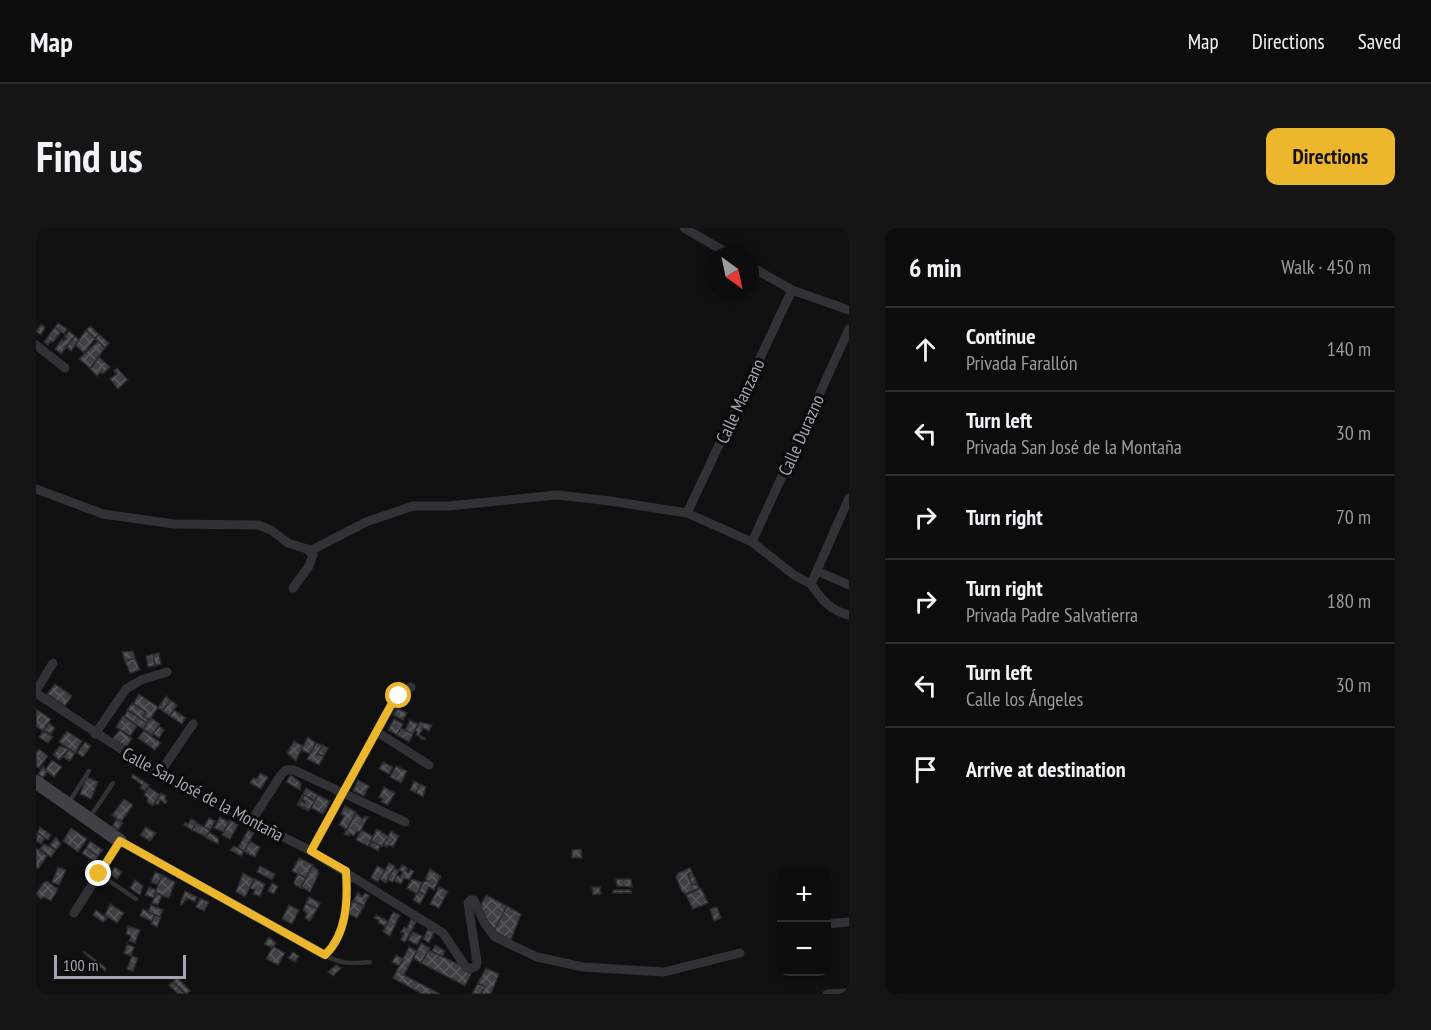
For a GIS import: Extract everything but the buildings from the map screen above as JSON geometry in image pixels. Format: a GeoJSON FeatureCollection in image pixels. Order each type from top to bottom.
{"type":"FeatureCollection","features":[{"type":"Feature","properties":{"kind":"street"},"geometry":{"type":"LineString","coordinates":[[684,228],[715,246]]}},
{"type":"Feature","properties":{"kind":"street"},"geometry":{"type":"LineString","coordinates":[[759,271],[792,290],[849,310]]}},
{"type":"Feature","properties":{"kind":"street","name":"Calle Manzano"},"geometry":{"type":"LineString","coordinates":[[687,513],[792,290]]}},
{"type":"Feature","properties":{"kind":"street","name":"Calle Durazno"},"geometry":{"type":"LineString","coordinates":[[752,542],[849,329]]}},
{"type":"Feature","properties":{"kind":"street"},"geometry":{"type":"LineString","coordinates":[[36,345],[65,368]]}},
{"type":"Feature","properties":{"kind":"street"},"geometry":{"type":"LineString","coordinates":[[36,489],[103,514],[174,524],[258,525],[271,530],[288,543],[307,549],[313,555],[309,566],[293,588]]}},
{"type":"Feature","properties":{"kind":"street"},"geometry":{"type":"LineString","coordinates":[[310,552],[366,522],[413,506],[448,506],[556,495],[610,501],[687,513],[752,542],[794,575],[811,584],[820,597],[837,612],[849,615]]}},
{"type":"Feature","properties":{"kind":"street"},"geometry":{"type":"LineString","coordinates":[[811,584],[849,498]]}},
{"type":"Feature","properties":{"kind":"street"},"geometry":{"type":"LineString","coordinates":[[817,571],[849,585]]}},
{"type":"Feature","properties":{"kind":"street"},"geometry":{"type":"LineString","coordinates":[[36,692],[53,663]]}},
{"type":"Feature","properties":{"kind":"street"},"geometry":{"type":"LineString","coordinates":[[95,734],[126,688],[132,683],[167,672]]}},
{"type":"Feature","properties":{"kind":"street"},"geometry":{"type":"LineString","coordinates":[[311,851],[391,705],[411,687]]}},
{"type":"Feature","properties":{"kind":"street","name":"Calle San José de la Montaña"},"geometry":{"type":"LineString","coordinates":[[36,692],[95,734],[159,774],[311,851],[444,933],[465,966],[470,969],[476,966],[477,962],[468,903],[471,900],[474,900],[484,922],[495,937],[537,957],[584,967],[664,972],[740,953]]}},
{"type":"Feature","properties":{"kind":"street"},"geometry":{"type":"LineString","coordinates":[[159,774],[193,724]]}},
{"type":"Feature","properties":{"kind":"street"},"geometry":{"type":"LineString","coordinates":[[377,732],[429,765]]}},
{"type":"Feature","properties":{"kind":"street"},"geometry":{"type":"LineString","coordinates":[[252,820],[281,775],[286,770],[294,770],[405,822]]}},
{"type":"Feature","properties":{"kind":"street"},"geometry":{"type":"LineString","coordinates":[[38,788],[68,804],[120,841],[325,955],[334,946],[343,920],[348,895],[346,871]]}},
{"type":"Feature","properties":{"kind":"street"},"geometry":{"type":"LineString","coordinates":[[74,913],[120,841]]}},
{"type":"Feature","properties":{"kind":"street"},"geometry":{"type":"LineString","coordinates":[[831,924],[849,922]]}},
{"type":"Feature","properties":{"kind":"street"},"geometry":{"type":"LineString","coordinates":[[827,994],[849,993]]}},
{"type":"Feature","properties":{"kind":"lane"},"geometry":{"type":"LineString","coordinates":[[68,804],[89,771]]}},
{"type":"Feature","properties":{"kind":"lane"},"geometry":{"type":"LineString","coordinates":[[88,819],[113,783]]}},
{"type":"Feature","properties":{"kind":"lane"},"geometry":{"type":"LineString","coordinates":[[99,874],[136,899]]}},
{"type":"Feature","properties":{"kind":"lane"},"geometry":{"type":"LineString","coordinates":[[325,955],[336,962],[369,962]]}},
{"type":"Feature","properties":{"kind":"route"},"geometry":{"type":"LineString","coordinates":[[99,874],[120,841],[325,955],[334,946],[343,920],[348,895],[346,871],[311,851],[391,705],[399,696]]}}]}
